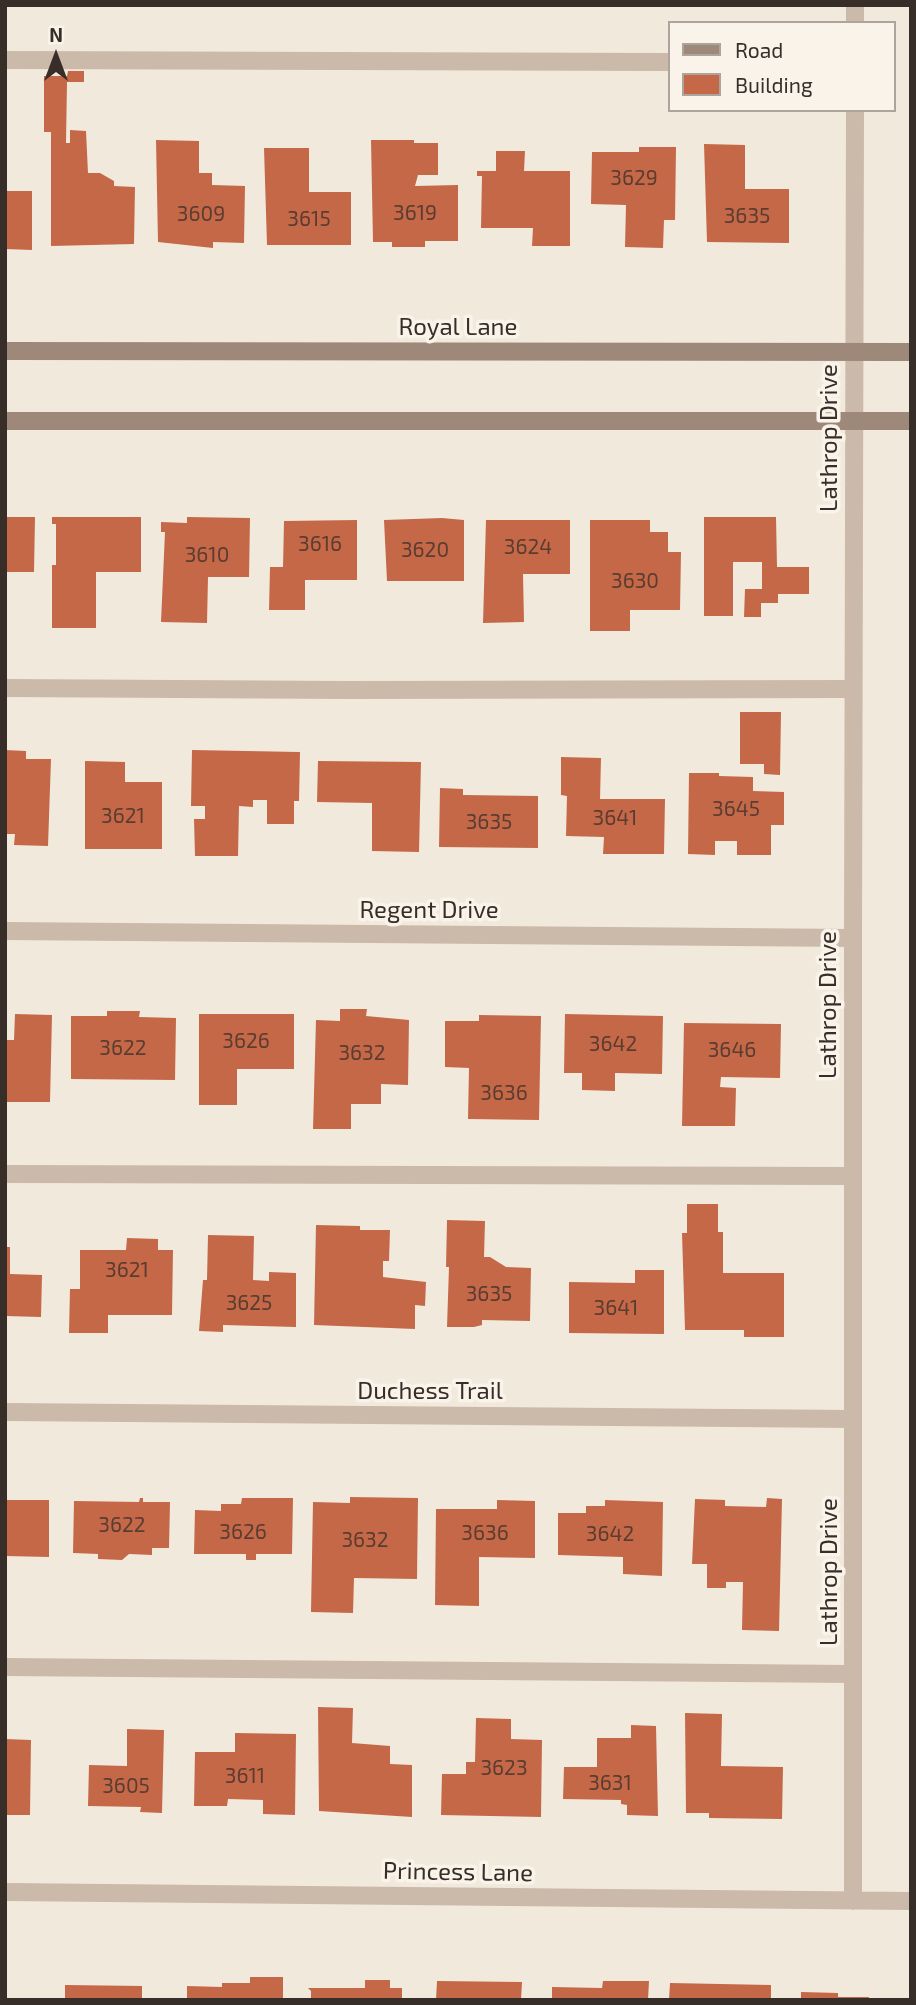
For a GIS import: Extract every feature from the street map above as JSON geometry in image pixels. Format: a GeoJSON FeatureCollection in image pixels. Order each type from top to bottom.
{"type":"FeatureCollection","features":[{"type":"Feature","properties":{"kind":"main road","name":"Royal Lane"},"geometry":{"type":"LineString","coordinates":[[5,351],[911,352]]}},
{"type":"Feature","properties":{"kind":"main road"},"geometry":{"type":"LineString","coordinates":[[5,421],[911,421]]}},
{"type":"Feature","properties":{"kind":"street"},"geometry":{"type":"LineString","coordinates":[[5,60],[668,62]]}},
{"type":"Feature","properties":{"kind":"street","name":"Lathrop Drive"},"geometry":{"type":"LineString","coordinates":[[853,1901],[855,112]]}},
{"type":"Feature","properties":{"kind":"street"},"geometry":{"type":"LineString","coordinates":[[5,688],[853,689]]}},
{"type":"Feature","properties":{"kind":"street","name":"Regent Drive"},"geometry":{"type":"LineString","coordinates":[[5,931],[853,937]]}},
{"type":"Feature","properties":{"kind":"street"},"geometry":{"type":"LineString","coordinates":[[5,1174],[853,1177]]}},
{"type":"Feature","properties":{"kind":"street","name":"Duchess Trail"},"geometry":{"type":"LineString","coordinates":[[5,1412],[853,1419]]}},
{"type":"Feature","properties":{"kind":"street"},"geometry":{"type":"LineString","coordinates":[[5,1667],[853,1674]]}},
{"type":"Feature","properties":{"kind":"street","name":"Princess Lane"},"geometry":{"type":"LineString","coordinates":[[5,1892],[911,1901]]}},
{"type":"Feature","properties":{"kind":"building"},"geometry":{"type":"Polygon","coordinates":[[[68,71],[84,71],[84,82],[67,82],[66,143],[70,143],[70,130],[86,131],[88,173],[100,173],[114,181],[114,186],[135,187],[134,244],[51,246],[51,132],[44,132],[44,76],[67,76],[68,71]]]}},
{"type":"Feature","properties":{"kind":"building"},"geometry":{"type":"Polygon","coordinates":[[[156,140],[199,141],[199,173],[212,173],[212,185],[245,186],[244,243],[213,242],[213,248],[158,242],[156,140]]]}},
{"type":"Feature","properties":{"kind":"building"},"geometry":{"type":"Polygon","coordinates":[[[371,140],[438,143],[438,175],[418,175],[415,186],[458,185],[458,241],[425,241],[425,247],[392,247],[392,242],[373,242],[371,140]]]}},
{"type":"Feature","properties":{"kind":"building"},"geometry":{"type":"Polygon","coordinates":[[[704,144],[745,145],[745,189],[789,189],[789,243],[707,242],[704,144]]]}},
{"type":"Feature","properties":{"kind":"building"},"geometry":{"type":"Polygon","coordinates":[[[639,147],[676,147],[675,220],[664,220],[663,248],[625,247],[626,205],[591,204],[592,152],[639,152],[639,147]]]}},
{"type":"Feature","properties":{"kind":"building"},"geometry":{"type":"Polygon","coordinates":[[[264,148],[309,148],[309,192],[351,192],[351,245],[267,245],[264,148]]]}},
{"type":"Feature","properties":{"kind":"building"},"geometry":{"type":"Polygon","coordinates":[[[496,151],[525,151],[524,171],[570,171],[570,246],[532,246],[533,228],[481,228],[482,176],[477,176],[477,171],[496,171],[496,151]]]}},
{"type":"Feature","properties":{"kind":"building"},"geometry":{"type":"Polygon","coordinates":[[[5,191],[32,191],[32,250],[5,249],[5,191]]]}},
{"type":"Feature","properties":{"kind":"building"},"geometry":{"type":"Polygon","coordinates":[[[5,517],[35,517],[34,572],[5,572],[5,517]]]}},
{"type":"Feature","properties":{"kind":"building"},"geometry":{"type":"Polygon","coordinates":[[[52,517],[141,517],[141,572],[96,572],[96,628],[52,628],[52,565],[56,565],[56,524],[52,524],[52,517]]]}},
{"type":"Feature","properties":{"kind":"building"},"geometry":{"type":"Polygon","coordinates":[[[187,517],[250,518],[249,577],[208,577],[207,623],[161,622],[165,532],[161,532],[161,522],[187,523],[187,517]]]}},
{"type":"Feature","properties":{"kind":"building"},"geometry":{"type":"Polygon","coordinates":[[[704,517],[776,517],[777,567],[809,567],[809,594],[778,594],[778,603],[761,603],[761,617],[744,617],[745,589],[762,589],[762,562],[733,562],[733,616],[704,616],[704,517]]]}},
{"type":"Feature","properties":{"kind":"building"},"geometry":{"type":"Polygon","coordinates":[[[357,520],[357,580],[305,580],[305,610],[269,610],[270,567],[283,567],[284,521],[357,520]]]}},
{"type":"Feature","properties":{"kind":"building"},"geometry":{"type":"Polygon","coordinates":[[[384,520],[464,520],[464,581],[387,581],[384,520]]]}},
{"type":"Feature","properties":{"kind":"building"},"geometry":{"type":"Polygon","coordinates":[[[486,520],[570,520],[570,574],[523,574],[524,622],[483,623],[486,520]]]}},
{"type":"Feature","properties":{"kind":"building"},"geometry":{"type":"Polygon","coordinates":[[[590,520],[650,520],[650,532],[668,532],[668,552],[681,552],[680,610],[630,610],[630,631],[590,631],[590,520]]]}},
{"type":"Feature","properties":{"kind":"building"},"geometry":{"type":"Polygon","coordinates":[[[740,712],[781,712],[780,775],[764,774],[764,764],[740,764],[740,712]]]}},
{"type":"Feature","properties":{"kind":"building"},"geometry":{"type":"Polygon","coordinates":[[[5,750],[26,751],[26,759],[51,759],[48,846],[14,845],[15,834],[5,834],[5,750]]]}},
{"type":"Feature","properties":{"kind":"building"},"geometry":{"type":"Polygon","coordinates":[[[192,750],[300,752],[299,801],[294,801],[294,824],[267,824],[267,800],[253,800],[253,807],[239,806],[238,856],[195,856],[194,819],[205,819],[205,806],[191,806],[192,750]]]}},
{"type":"Feature","properties":{"kind":"building"},"geometry":{"type":"Polygon","coordinates":[[[561,757],[601,758],[600,799],[665,799],[664,854],[603,854],[604,837],[566,836],[567,796],[561,795],[561,757]]]}},
{"type":"Feature","properties":{"kind":"building"},"geometry":{"type":"Polygon","coordinates":[[[85,761],[125,762],[125,782],[162,782],[162,849],[85,849],[85,761]]]}},
{"type":"Feature","properties":{"kind":"building"},"geometry":{"type":"Polygon","coordinates":[[[318,761],[421,762],[419,852],[372,851],[372,803],[317,802],[318,761]]]}},
{"type":"Feature","properties":{"kind":"building"},"geometry":{"type":"Polygon","coordinates":[[[689,773],[753,777],[753,791],[784,792],[784,825],[771,825],[771,855],[737,855],[737,841],[715,841],[715,855],[688,854],[689,773]]]}},
{"type":"Feature","properties":{"kind":"building"},"geometry":{"type":"Polygon","coordinates":[[[440,788],[463,789],[463,795],[538,796],[538,848],[439,847],[440,788]]]}},
{"type":"Feature","properties":{"kind":"building"},"geometry":{"type":"Polygon","coordinates":[[[340,1009],[367,1009],[366,1016],[409,1020],[408,1085],[381,1084],[381,1104],[351,1104],[351,1129],[313,1129],[316,1020],[340,1021],[340,1009]]]}},
{"type":"Feature","properties":{"kind":"building"},"geometry":{"type":"Polygon","coordinates":[[[107,1011],[140,1011],[139,1017],[176,1018],[175,1080],[71,1079],[71,1016],[107,1016],[107,1011]]]}},
{"type":"Feature","properties":{"kind":"building"},"geometry":{"type":"Polygon","coordinates":[[[15,1014],[52,1015],[50,1102],[5,1102],[5,1040],[14,1040],[15,1014]]]}},
{"type":"Feature","properties":{"kind":"building"},"geometry":{"type":"Polygon","coordinates":[[[199,1014],[294,1014],[294,1069],[237,1069],[237,1105],[199,1105],[199,1014]]]}},
{"type":"Feature","properties":{"kind":"building"},"geometry":{"type":"Polygon","coordinates":[[[565,1014],[663,1016],[662,1074],[615,1073],[615,1091],[582,1090],[582,1073],[564,1073],[565,1014]]]}},
{"type":"Feature","properties":{"kind":"building"},"geometry":{"type":"Polygon","coordinates":[[[479,1015],[541,1016],[539,1120],[468,1119],[469,1068],[445,1067],[445,1021],[479,1021],[479,1015]]]}},
{"type":"Feature","properties":{"kind":"building"},"geometry":{"type":"Polygon","coordinates":[[[684,1023],[781,1024],[780,1078],[721,1077],[720,1087],[736,1088],[735,1126],[682,1126],[684,1023]]]}},
{"type":"Feature","properties":{"kind":"building"},"geometry":{"type":"Polygon","coordinates":[[[687,1204],[718,1204],[718,1232],[723,1232],[723,1273],[784,1273],[784,1337],[744,1337],[744,1330],[685,1330],[682,1233],[687,1233],[687,1204]]]}},
{"type":"Feature","properties":{"kind":"building"},"geometry":{"type":"Polygon","coordinates":[[[447,1220],[485,1221],[484,1257],[490,1257],[506,1267],[531,1268],[530,1321],[482,1320],[482,1325],[474,1327],[447,1327],[447,1220]]]}},
{"type":"Feature","properties":{"kind":"building"},"geometry":{"type":"Polygon","coordinates":[[[316,1225],[390,1230],[389,1261],[383,1261],[383,1277],[426,1282],[425,1306],[415,1305],[415,1329],[314,1325],[316,1225]]]}},
{"type":"Feature","properties":{"kind":"building"},"geometry":{"type":"Polygon","coordinates":[[[208,1235],[254,1236],[253,1280],[269,1281],[269,1272],[296,1273],[296,1327],[223,1325],[223,1332],[199,1331],[203,1280],[207,1280],[208,1235]]]}},
{"type":"Feature","properties":{"kind":"building"},"geometry":{"type":"Polygon","coordinates":[[[127,1238],[158,1239],[158,1250],[173,1250],[172,1315],[108,1315],[108,1333],[69,1333],[70,1289],[80,1289],[80,1250],[126,1250],[127,1238]]]}},
{"type":"Feature","properties":{"kind":"building"},"geometry":{"type":"Polygon","coordinates":[[[5,1247],[10,1247],[10,1274],[42,1275],[41,1317],[5,1316],[5,1247]]]}},
{"type":"Feature","properties":{"kind":"building"},"geometry":{"type":"Polygon","coordinates":[[[635,1270],[664,1270],[664,1334],[569,1333],[569,1282],[635,1283],[635,1270]]]}},
{"type":"Feature","properties":{"kind":"building"},"geometry":{"type":"Polygon","coordinates":[[[350,1497],[418,1498],[417,1579],[354,1578],[353,1613],[311,1612],[313,1502],[350,1503],[350,1497]]]}},
{"type":"Feature","properties":{"kind":"building"},"geometry":{"type":"Polygon","coordinates":[[[140,1498],[143,1498],[143,1502],[170,1502],[169,1548],[152,1548],[152,1555],[129,1554],[122,1560],[98,1559],[98,1554],[73,1553],[74,1501],[139,1502],[140,1498]]]}},
{"type":"Feature","properties":{"kind":"building"},"geometry":{"type":"Polygon","coordinates":[[[242,1498],[293,1498],[292,1554],[256,1554],[256,1560],[246,1560],[246,1554],[194,1554],[195,1510],[221,1511],[221,1504],[241,1504],[242,1498]]]}},
{"type":"Feature","properties":{"kind":"building"},"geometry":{"type":"Polygon","coordinates":[[[767,1498],[782,1499],[779,1631],[742,1630],[743,1582],[726,1582],[726,1588],[707,1588],[707,1564],[692,1564],[695,1499],[725,1500],[725,1506],[766,1507],[767,1498]]]}},
{"type":"Feature","properties":{"kind":"building"},"geometry":{"type":"Polygon","coordinates":[[[5,1500],[49,1500],[49,1557],[5,1556],[5,1500]]]}},
{"type":"Feature","properties":{"kind":"building"},"geometry":{"type":"Polygon","coordinates":[[[497,1500],[535,1501],[535,1558],[479,1557],[479,1606],[435,1605],[436,1509],[497,1509],[497,1500]]]}},
{"type":"Feature","properties":{"kind":"building"},"geometry":{"type":"Polygon","coordinates":[[[605,1500],[663,1502],[662,1576],[623,1574],[623,1557],[558,1555],[558,1513],[586,1513],[586,1506],[605,1506],[605,1500]]]}},
{"type":"Feature","properties":{"kind":"building"},"geometry":{"type":"Polygon","coordinates":[[[318,1707],[353,1708],[352,1743],[390,1746],[390,1764],[412,1765],[412,1817],[319,1811],[318,1707]]]}},
{"type":"Feature","properties":{"kind":"building"},"geometry":{"type":"Polygon","coordinates":[[[685,1713],[722,1714],[721,1766],[783,1767],[782,1819],[709,1818],[709,1813],[686,1813],[685,1713]]]}},
{"type":"Feature","properties":{"kind":"building"},"geometry":{"type":"Polygon","coordinates":[[[476,1718],[511,1719],[511,1739],[542,1740],[541,1817],[441,1815],[442,1774],[466,1774],[466,1762],[475,1762],[476,1718]]]}},
{"type":"Feature","properties":{"kind":"building"},"geometry":{"type":"Polygon","coordinates":[[[631,1725],[656,1726],[658,1816],[627,1815],[627,1805],[621,1804],[621,1800],[563,1799],[564,1767],[597,1767],[597,1738],[631,1738],[631,1725]]]}},
{"type":"Feature","properties":{"kind":"building"},"geometry":{"type":"Polygon","coordinates":[[[127,1729],[164,1730],[162,1813],[140,1812],[141,1807],[88,1806],[89,1765],[127,1766],[127,1729]]]}},
{"type":"Feature","properties":{"kind":"building"},"geometry":{"type":"Polygon","coordinates":[[[235,1733],[296,1734],[295,1815],[263,1814],[263,1800],[228,1799],[227,1806],[194,1806],[195,1752],[235,1752],[235,1733]]]}},
{"type":"Feature","properties":{"kind":"building"},"geometry":{"type":"Polygon","coordinates":[[[5,1739],[31,1740],[30,1815],[5,1815],[5,1739]]]}},
{"type":"Feature","properties":{"kind":"building"},"geometry":{"type":"Polygon","coordinates":[[[250,1977],[283,1977],[283,2000],[187,2000],[187,1986],[222,1987],[222,1983],[250,1983],[250,1977]]]}},
{"type":"Feature","properties":{"kind":"building"},"geometry":{"type":"Polygon","coordinates":[[[365,1980],[390,1980],[390,1988],[402,1988],[402,2000],[311,2000],[311,1991],[308,1988],[365,1988],[365,1980]]]}},
{"type":"Feature","properties":{"kind":"building"},"geometry":{"type":"Polygon","coordinates":[[[437,1981],[522,1982],[521,2000],[436,2000],[437,1981]]]}},
{"type":"Feature","properties":{"kind":"building"},"geometry":{"type":"Polygon","coordinates":[[[603,1981],[649,1981],[648,2000],[552,2000],[552,1987],[602,1988],[603,1981]]]}},
{"type":"Feature","properties":{"kind":"building"},"geometry":{"type":"Polygon","coordinates":[[[670,1983],[771,1985],[771,2000],[669,2000],[670,1983]]]}},
{"type":"Feature","properties":{"kind":"building"},"geometry":{"type":"Polygon","coordinates":[[[65,1985],[142,1986],[142,2000],[65,2000],[65,1985]]]}},
{"type":"Feature","properties":{"kind":"building"},"geometry":{"type":"Polygon","coordinates":[[[801,1992],[838,1993],[838,1997],[869,1997],[869,2000],[801,2000],[801,1992]]]}}]}
